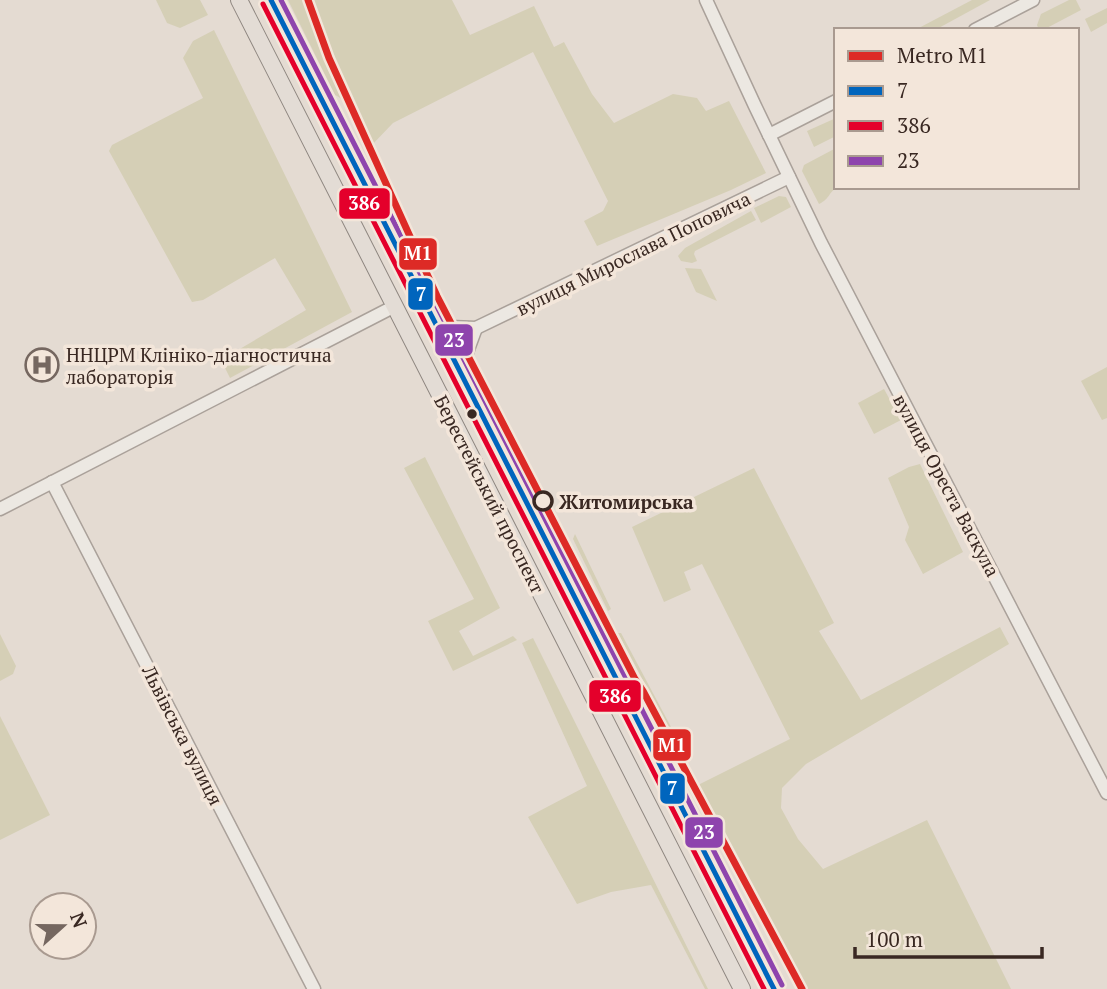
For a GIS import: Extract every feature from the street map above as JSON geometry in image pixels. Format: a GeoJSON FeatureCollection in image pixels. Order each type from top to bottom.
{"type":"FeatureCollection","features":[{"type":"Feature","properties":{"kind":"main road","name":"Берестейський проспект"},"geometry":{"type":"LineString","coordinates":[[239,0],[741,989]]}},
{"type":"Feature","properties":{"kind":"main road","name":"Берестейський проспект"},"geometry":{"type":"LineString","coordinates":[[271,0],[774,989]]}},
{"type":"Feature","properties":{"kind":"street"},"geometry":{"type":"LineString","coordinates":[[706,0],[769,135],[834,102]]}},
{"type":"Feature","properties":{"kind":"street"},"geometry":{"type":"LineString","coordinates":[[979,28],[1033,0]]}},
{"type":"Feature","properties":{"kind":"street","name":"вулиця Ореста Васкула"},"geometry":{"type":"LineString","coordinates":[[769,135],[869,337],[1107,793]]}},
{"type":"Feature","properties":{"kind":"street","name":"вулиця Мирослава Поповича"},"geometry":{"type":"LineString","coordinates":[[476,328],[789,177]]}},
{"type":"Feature","properties":{"kind":"street"},"geometry":{"type":"LineString","coordinates":[[0,509],[395,306]]}},
{"type":"Feature","properties":{"kind":"street"},"geometry":{"type":"LineString","coordinates":[[428,311],[450,327],[476,328],[466,355],[465,384]]}},
{"type":"Feature","properties":{"kind":"street","name":"Львівська вулиця"},"geometry":{"type":"LineString","coordinates":[[52,482],[314,989]]}},
{"type":"Feature","properties":{"kind":"shaded area"},"geometry":{"type":"Polygon","coordinates":[[[156,0],[200,0],[208,15],[180,28],[167,23],[156,0]]]}},
{"type":"Feature","properties":{"kind":"shaded area"},"geometry":{"type":"Polygon","coordinates":[[[288,0],[452,0],[470,35],[534,6],[554,47],[564,42],[592,94],[614,123],[673,94],[697,98],[706,111],[729,101],[766,173],[597,246],[584,221],[603,211],[608,201],[533,52],[393,123],[371,146],[351,110],[335,95],[288,0]]]}},
{"type":"Feature","properties":{"kind":"shaded area"},"geometry":{"type":"Polygon","coordinates":[[[972,0],[990,0],[939,28],[919,28],[972,0]]]}},
{"type":"Feature","properties":{"kind":"shaded area"},"geometry":{"type":"Polygon","coordinates":[[[1069,0],[1076,0],[1081,10],[1047,28],[1038,28],[1041,14],[1069,0]]]}},
{"type":"Feature","properties":{"kind":"shaded area"},"geometry":{"type":"Polygon","coordinates":[[[1107,8],[1107,23],[1091,32],[1085,19],[1107,8]]]}},
{"type":"Feature","properties":{"kind":"shaded area"},"geometry":{"type":"Polygon","coordinates":[[[214,30],[352,312],[230,378],[221,360],[306,310],[275,258],[203,300],[192,302],[109,151],[112,145],[203,98],[183,58],[193,41],[214,30]]]}},
{"type":"Feature","properties":{"kind":"shaded area"},"geometry":{"type":"Polygon","coordinates":[[[834,119],[834,137],[814,147],[807,131],[834,119]]]}},
{"type":"Feature","properties":{"kind":"shaded area"},"geometry":{"type":"Polygon","coordinates":[[[834,149],[835,189],[819,204],[802,171],[804,165],[834,149]]]}},
{"type":"Feature","properties":{"kind":"shaded area"},"geometry":{"type":"Polygon","coordinates":[[[779,196],[786,197],[791,207],[761,223],[754,208],[779,196]]]}},
{"type":"Feature","properties":{"kind":"shaded area"},"geometry":{"type":"Polygon","coordinates":[[[751,211],[756,220],[695,251],[697,261],[681,261],[678,256],[685,248],[751,211]]]}},
{"type":"Feature","properties":{"kind":"shaded area"},"geometry":{"type":"Polygon","coordinates":[[[685,268],[701,269],[717,301],[696,292],[685,268]]]}},
{"type":"Feature","properties":{"kind":"shaded area"},"geometry":{"type":"Polygon","coordinates":[[[1107,367],[1107,418],[1102,420],[1081,381],[1107,367]]]}},
{"type":"Feature","properties":{"kind":"shaded area"},"geometry":{"type":"Polygon","coordinates":[[[884,389],[901,420],[874,434],[858,403],[884,389]]]}},
{"type":"Feature","properties":{"kind":"shaded area"},"geometry":{"type":"Polygon","coordinates":[[[425,457],[500,608],[459,631],[473,656],[513,636],[517,640],[453,671],[428,621],[474,599],[404,468],[425,457]]]}},
{"type":"Feature","properties":{"kind":"shaded area"},"geometry":{"type":"Polygon","coordinates":[[[920,464],[963,552],[923,574],[905,540],[909,527],[888,478],[920,464]]]}},
{"type":"Feature","properties":{"kind":"shaded area"},"geometry":{"type":"Polygon","coordinates":[[[754,468],[834,623],[819,631],[861,700],[1000,627],[1009,644],[806,764],[782,788],[781,808],[798,839],[823,869],[927,820],[1011,989],[805,989],[698,785],[790,739],[702,564],[684,572],[691,590],[664,602],[632,527],[754,468]]]}},
{"type":"Feature","properties":{"kind":"shaded area"},"geometry":{"type":"Polygon","coordinates":[[[575,534],[611,609],[608,611],[573,539],[575,534]]]}},
{"type":"Feature","properties":{"kind":"shaded area"},"geometry":{"type":"Polygon","coordinates":[[[618,633],[621,633],[687,757],[685,760],[618,633]]]}},
{"type":"Feature","properties":{"kind":"shaded area"},"geometry":{"type":"Polygon","coordinates":[[[0,634],[16,666],[13,674],[0,681],[0,634]]]}},
{"type":"Feature","properties":{"kind":"shaded area"},"geometry":{"type":"Polygon","coordinates":[[[533,638],[708,989],[705,989],[651,885],[611,892],[577,904],[528,817],[587,786],[522,643],[533,638]]]}},
{"type":"Feature","properties":{"kind":"shaded area"},"geometry":{"type":"Polygon","coordinates":[[[0,716],[50,815],[0,840],[0,716]]]}},
{"type":"Feature","properties":{"kind":"metro line","name":"M1"},"geometry":{"type":"LineString","coordinates":[[308,0],[329,58],[437,296],[635,679],[802,989]]}},
{"type":"Feature","properties":{"kind":"transit line","name":"7"},"geometry":{"type":"LineString","coordinates":[[271,0],[774,989]]}},
{"type":"Feature","properties":{"kind":"transit line","name":"23"},"geometry":{"type":"LineString","coordinates":[[281,0],[782,985]]}},
{"type":"Feature","properties":{"kind":"transit line","name":"386"},"geometry":{"type":"LineString","coordinates":[[263,4],[764,989]]}},
{"type":"Feature","properties":{"kind":"place","name":"ННЦРМ Клініко-діагностична лабораторія"},"geometry":{"type":"Point","coordinates":[42,365]}},
{"type":"Feature","properties":{"kind":"place","name":"Житомирська"},"geometry":{"type":"Point","coordinates":[543,501]}}]}
